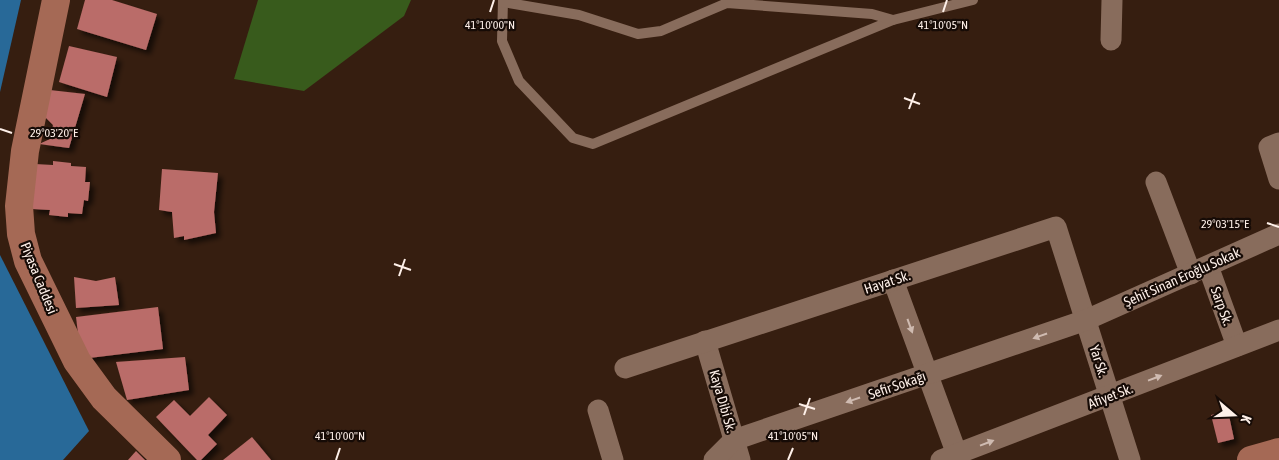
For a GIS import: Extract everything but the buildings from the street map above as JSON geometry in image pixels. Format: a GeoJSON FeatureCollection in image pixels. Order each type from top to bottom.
{"type":"FeatureCollection","features":[{"type":"Feature","properties":{"kind":"main road","name":"Piyasa Caddesi"},"geometry":{"type":"LineString","coordinates":[[56,0],[25,151],[19,206],[21,234],[28,261],[76,361],[104,398],[167,460]]}},
{"type":"Feature","properties":{"kind":"main road"},"geometry":{"type":"LineString","coordinates":[[1251,460],[1279,452]]}},
{"type":"Feature","properties":{"kind":"street"},"geometry":{"type":"LineString","coordinates":[[1111,40],[1112,0]]}},
{"type":"Feature","properties":{"kind":"street"},"geometry":{"type":"LineString","coordinates":[[1279,143],[1269,147],[1279,179]]}},
{"type":"Feature","properties":{"kind":"street","name":"Sarp Sk."},"geometry":{"type":"LineString","coordinates":[[1156,182],[1237,346]]}},
{"type":"Feature","properties":{"kind":"street","name":"Hayat Sk."},"geometry":{"type":"LineString","coordinates":[[625,368],[1056,227],[1086,320]]}},
{"type":"Feature","properties":{"kind":"street","name":"Şehit Sinan Eroğlu Sokak"},"geometry":{"type":"LineString","coordinates":[[1086,320],[1279,234]]}},
{"type":"Feature","properties":{"kind":"street"},"geometry":{"type":"LineString","coordinates":[[893,280],[927,375],[952,458]]}},
{"type":"Feature","properties":{"kind":"street","name":"Sefir Sokağı"},"geometry":{"type":"LineString","coordinates":[[714,460],[927,375],[1086,320]]}},
{"type":"Feature","properties":{"kind":"street","name":"Yar Sk."},"geometry":{"type":"LineString","coordinates":[[1086,320],[1130,460]]}},
{"type":"Feature","properties":{"kind":"street","name":"Afiyet Sk."},"geometry":{"type":"LineString","coordinates":[[952,458],[1279,330]]}},
{"type":"Feature","properties":{"kind":"street","name":"Kaya Dibi Sk."},"geometry":{"type":"LineString","coordinates":[[705,341],[737,450]]}},
{"type":"Feature","properties":{"kind":"street"},"geometry":{"type":"LineString","coordinates":[[598,410],[613,460]]}},
{"type":"Feature","properties":{"kind":"lane"},"geometry":{"type":"LineString","coordinates":[[893,20],[872,14],[726,2],[661,31],[638,34],[579,15],[503,1],[502,41],[519,80],[573,138],[593,144],[893,20],[973,0]]}},
{"type":"Feature","properties":{"kind":"green space"},"geometry":{"type":"Polygon","coordinates":[[[258,0],[411,0],[404,16],[304,91],[234,79],[258,0]]]}},
{"type":"Feature","properties":{"kind":"water"},"geometry":{"type":"Polygon","coordinates":[[[0,0],[21,0],[0,92],[0,0]]]}},
{"type":"Feature","properties":{"kind":"water"},"geometry":{"type":"Polygon","coordinates":[[[0,255],[89,431],[63,460],[0,460],[0,255]]]}}]}
